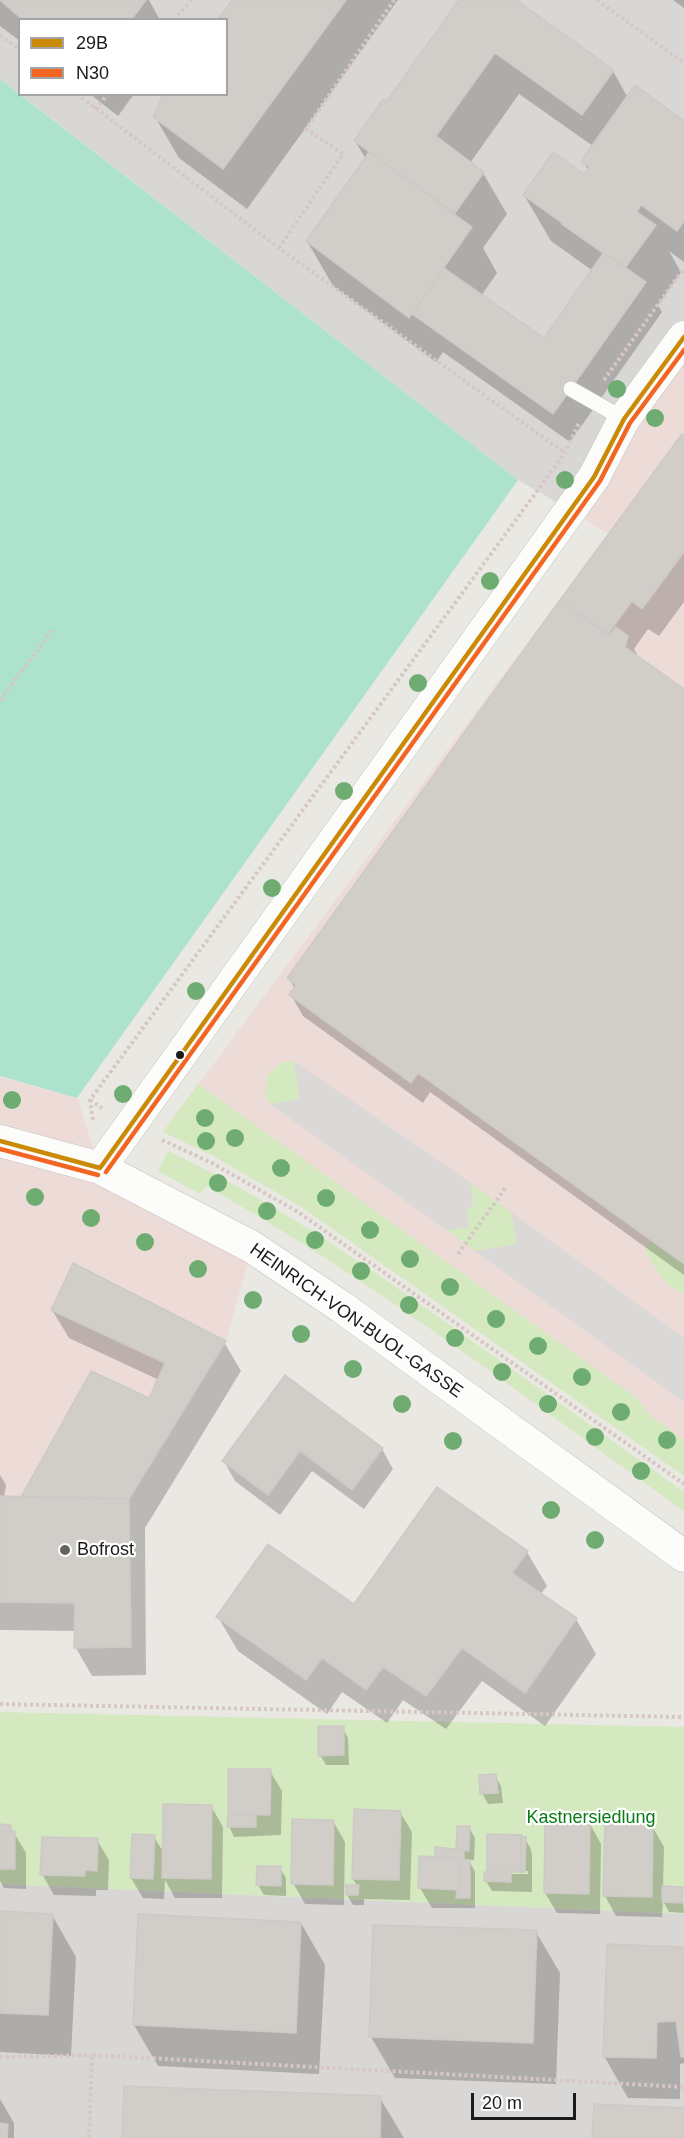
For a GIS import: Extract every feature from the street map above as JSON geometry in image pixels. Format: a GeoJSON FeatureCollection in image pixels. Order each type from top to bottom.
{"type":"FeatureCollection","features":[{"type":"Feature","properties":{"kind":"street"},"geometry":{"type":"LineString","coordinates":[[100,1168],[594,477],[624,419],[684,337]]}},
{"type":"Feature","properties":{"kind":"street","name":"HEINRICH-VON-BUOL-GASSE"},"geometry":{"type":"LineString","coordinates":[[0,1141],[100,1168],[252,1247],[344,1308],[684,1556]]}},
{"type":"Feature","properties":{"kind":"lane"},"geometry":{"type":"LineString","coordinates":[[571,389],[624,419]]}},
{"type":"Feature","properties":{"kind":"path"},"geometry":{"type":"LineString","coordinates":[[176,18],[191,0]]}},
{"type":"Feature","properties":{"kind":"path"},"geometry":{"type":"LineString","coordinates":[[279,248],[342,154],[306,129],[394,0]]}},
{"type":"Feature","properties":{"kind":"path"},"geometry":{"type":"LineString","coordinates":[[597,0],[684,63]]}},
{"type":"Feature","properties":{"kind":"path"},"geometry":{"type":"LineString","coordinates":[[0,35],[18,48]]}},
{"type":"Feature","properties":{"kind":"path"},"geometry":{"type":"LineString","coordinates":[[79,96],[279,248],[565,453]]}},
{"type":"Feature","properties":{"kind":"path"},"geometry":{"type":"LineString","coordinates":[[95,109],[106,96]]}},
{"type":"Feature","properties":{"kind":"path"},"geometry":{"type":"LineString","coordinates":[[100,1168],[90,1100],[565,453],[590,400],[684,268]]}},
{"type":"Feature","properties":{"kind":"path"},"geometry":{"type":"LineString","coordinates":[[0,700],[54,628]]}},
{"type":"Feature","properties":{"kind":"path"},"geometry":{"type":"LineString","coordinates":[[130,1125],[212,1163],[298,1212],[684,1484]]}},
{"type":"Feature","properties":{"kind":"path"},"geometry":{"type":"LineString","coordinates":[[458,1254],[506,1187]]}},
{"type":"Feature","properties":{"kind":"path"},"geometry":{"type":"LineString","coordinates":[[0,1704],[684,1717]]}},
{"type":"Feature","properties":{"kind":"path"},"geometry":{"type":"LineString","coordinates":[[89,2138],[92,2055]]}},
{"type":"Feature","properties":{"kind":"path"},"geometry":{"type":"LineString","coordinates":[[0,2056],[92,2055],[684,2087]]}},
{"type":"Feature","properties":{"kind":"shaded area"},"geometry":{"type":"Polygon","coordinates":[[[0,0],[684,0],[684,337],[570,510],[518,480],[22,96],[228,96],[228,18],[18,18],[18,93],[0,79],[0,0]]]}},
{"type":"Feature","properties":{"kind":"shaded area"},"geometry":{"type":"Polygon","coordinates":[[[684,337],[684,1476],[300,1206],[213,1156],[163,1132],[608,534],[570,510],[684,337]]]}},
{"type":"Feature","properties":{"kind":"shaded area"},"geometry":{"type":"Polygon","coordinates":[[[294,1061],[471,1183],[473,1207],[467,1208],[469,1227],[446,1230],[270,1104],[300,1099],[294,1061]]]}},
{"type":"Feature","properties":{"kind":"shaded area"},"geometry":{"type":"Polygon","coordinates":[[[0,1077],[77,1098],[100,1168],[252,1247],[226,1341],[129,1499],[0,1496],[0,1077]]]}},
{"type":"Feature","properties":{"kind":"shaded area"},"geometry":{"type":"Polygon","coordinates":[[[511,1212],[684,1338],[684,1402],[475,1251],[517,1244],[511,1212]]]}},
{"type":"Feature","properties":{"kind":"shaded area"},"geometry":{"type":"Polygon","coordinates":[[[0,1884],[684,1914],[684,2138],[0,2138],[0,1884]]]}},
{"type":"Feature","properties":{"kind":"green space"},"geometry":{"type":"Polygon","coordinates":[[[0,79],[18,93],[18,96],[22,96],[518,480],[77,1098],[0,1076],[0,79]]]}},
{"type":"Feature","properties":{"kind":"green space"},"geometry":{"type":"Polygon","coordinates":[[[294,1061],[300,1100],[270,1104],[265,1096],[267,1076],[280,1063],[294,1061]]]}},
{"type":"Feature","properties":{"kind":"green space"},"geometry":{"type":"Polygon","coordinates":[[[198,1084],[637,1398],[651,1416],[684,1440],[684,1476],[300,1206],[213,1156],[163,1132],[198,1084]]]}},
{"type":"Feature","properties":{"kind":"green space"},"geometry":{"type":"Polygon","coordinates":[[[168,1151],[282,1212],[390,1283],[684,1492],[684,1511],[449,1342],[329,1261],[206,1186],[200,1194],[158,1171],[168,1151]]]}},
{"type":"Feature","properties":{"kind":"green space"},"geometry":{"type":"Polygon","coordinates":[[[471,1183],[511,1212],[518,1244],[475,1251],[446,1230],[469,1227],[467,1208],[473,1207],[471,1183]]]}},
{"type":"Feature","properties":{"kind":"green space"},"geometry":{"type":"Polygon","coordinates":[[[650,1240],[684,1264],[684,1293],[671,1287],[656,1270],[645,1251],[650,1240]]]}},
{"type":"Feature","properties":{"kind":"green space","name":"Kastnersiedlung"},"geometry":{"type":"Polygon","coordinates":[[[0,1712],[684,1727],[684,1914],[0,1884],[0,1712]]]}},
{"type":"Feature","properties":{"kind":"building"},"geometry":{"type":"Polygon","coordinates":[[[0,0],[146,0],[132,18],[21,18],[0,0]]]}},
{"type":"Feature","properties":{"kind":"building"},"geometry":{"type":"Polygon","coordinates":[[[232,0],[346,0],[223,169],[153,117],[162,96],[228,96],[228,18],[218,18],[232,0]]]}},
{"type":"Feature","properties":{"kind":"building"},"geometry":{"type":"Polygon","coordinates":[[[459,0],[516,0],[614,70],[582,115],[495,53],[436,136],[484,172],[455,213],[354,141],[383,99],[386,102],[459,0]]]}},
{"type":"Feature","properties":{"kind":"building"},"geometry":{"type":"Polygon","coordinates":[[[635,85],[684,121],[684,221],[677,231],[641,205],[637,212],[656,225],[625,268],[523,195],[553,152],[584,174],[589,167],[581,161],[635,85]]]}},
{"type":"Feature","properties":{"kind":"building"},"geometry":{"type":"Polygon","coordinates":[[[369,152],[472,227],[409,318],[306,241],[369,152]]]}},
{"type":"Feature","properties":{"kind":"building"},"geometry":{"type":"Polygon","coordinates":[[[604,252],[646,282],[553,414],[412,314],[444,268],[544,338],[604,252]]]}},
{"type":"Feature","properties":{"kind":"building"},"geometry":{"type":"Polygon","coordinates":[[[682,434],[684,436],[684,552],[642,609],[632,601],[608,634],[560,600],[682,434]]]}},
{"type":"Feature","properties":{"kind":"building"},"geometry":{"type":"Polygon","coordinates":[[[560,600],[609,636],[616,627],[628,636],[625,647],[684,689],[684,1264],[418,1073],[411,1083],[289,995],[296,985],[287,978],[560,600]]]}},
{"type":"Feature","properties":{"kind":"building"},"geometry":{"type":"Polygon","coordinates":[[[73,1263],[226,1341],[129,1499],[21,1497],[91,1371],[149,1398],[165,1363],[51,1310],[73,1263]]]}},
{"type":"Feature","properties":{"kind":"building"},"geometry":{"type":"Polygon","coordinates":[[[285,1375],[383,1448],[352,1490],[300,1451],[268,1495],[222,1461],[285,1375]]]}},
{"type":"Feature","properties":{"kind":"building"},"geometry":{"type":"Polygon","coordinates":[[[437,1487],[528,1551],[512,1573],[577,1618],[525,1693],[462,1648],[426,1696],[383,1667],[366,1690],[322,1658],[306,1680],[216,1617],[268,1544],[354,1604],[437,1487]]]}},
{"type":"Feature","properties":{"kind":"building","name":"Bofrost"},"geometry":{"type":"Polygon","coordinates":[[[0,1496],[129,1499],[131,1647],[74,1648],[75,1603],[0,1602],[0,1496]]]}},
{"type":"Feature","properties":{"kind":"building"},"geometry":{"type":"Polygon","coordinates":[[[318,1726],[344,1726],[344,1755],[318,1756],[318,1726]]]}},
{"type":"Feature","properties":{"kind":"building"},"geometry":{"type":"Polygon","coordinates":[[[228,1769],[271,1769],[270,1815],[228,1814],[228,1769]]]}},
{"type":"Feature","properties":{"kind":"building"},"geometry":{"type":"Polygon","coordinates":[[[496,1774],[498,1793],[480,1794],[479,1775],[496,1774]]]}},
{"type":"Feature","properties":{"kind":"building"},"geometry":{"type":"Polygon","coordinates":[[[163,1804],[212,1805],[211,1879],[162,1878],[163,1804]]]}},
{"type":"Feature","properties":{"kind":"building"},"geometry":{"type":"Polygon","coordinates":[[[354,1809],[401,1811],[399,1880],[352,1879],[354,1809]]]}},
{"type":"Feature","properties":{"kind":"building"},"geometry":{"type":"Polygon","coordinates":[[[228,1814],[256,1815],[256,1827],[227,1827],[228,1814]]]}},
{"type":"Feature","properties":{"kind":"building"},"geometry":{"type":"Polygon","coordinates":[[[292,1819],[334,1820],[333,1885],[291,1884],[292,1819]]]}},
{"type":"Feature","properties":{"kind":"building"},"geometry":{"type":"Polygon","coordinates":[[[545,1821],[590,1822],[589,1894],[544,1893],[545,1821]]]}},
{"type":"Feature","properties":{"kind":"building"},"geometry":{"type":"Polygon","coordinates":[[[0,1824],[11,1825],[11,1831],[0,1831],[0,1824]]]}},
{"type":"Feature","properties":{"kind":"building"},"geometry":{"type":"Polygon","coordinates":[[[605,1824],[653,1825],[652,1897],[603,1896],[605,1824]]]}},
{"type":"Feature","properties":{"kind":"building"},"geometry":{"type":"Polygon","coordinates":[[[457,1826],[470,1826],[469,1851],[456,1850],[457,1826]]]}},
{"type":"Feature","properties":{"kind":"building"},"geometry":{"type":"Polygon","coordinates":[[[0,1831],[15,1831],[15,1869],[0,1869],[0,1831]]]}},
{"type":"Feature","properties":{"kind":"building"},"geometry":{"type":"Polygon","coordinates":[[[132,1834],[155,1835],[153,1879],[130,1878],[132,1834]]]}},
{"type":"Feature","properties":{"kind":"building"},"geometry":{"type":"Polygon","coordinates":[[[487,1834],[522,1835],[521,1872],[487,1872],[487,1834]]]}},
{"type":"Feature","properties":{"kind":"building"},"geometry":{"type":"Polygon","coordinates":[[[42,1837],[98,1838],[97,1871],[85,1870],[85,1876],[40,1875],[42,1837]]]}},
{"type":"Feature","properties":{"kind":"building"},"geometry":{"type":"Polygon","coordinates":[[[521,1837],[526,1837],[525,1872],[521,1872],[521,1837]]]}},
{"type":"Feature","properties":{"kind":"building"},"geometry":{"type":"Polygon","coordinates":[[[435,1847],[464,1850],[464,1858],[435,1857],[435,1847]]]}},
{"type":"Feature","properties":{"kind":"building"},"geometry":{"type":"Polygon","coordinates":[[[419,1856],[461,1858],[460,1890],[418,1888],[419,1856]]]}},
{"type":"Feature","properties":{"kind":"building"},"geometry":{"type":"Polygon","coordinates":[[[461,1859],[470,1860],[470,1898],[456,1898],[457,1889],[460,1890],[461,1859]]]}},
{"type":"Feature","properties":{"kind":"building"},"geometry":{"type":"Polygon","coordinates":[[[257,1866],[281,1866],[281,1886],[256,1885],[257,1866]]]}},
{"type":"Feature","properties":{"kind":"building"},"geometry":{"type":"Polygon","coordinates":[[[484,1872],[511,1872],[511,1882],[484,1881],[484,1872]]]}},
{"type":"Feature","properties":{"kind":"building"},"geometry":{"type":"Polygon","coordinates":[[[346,1885],[359,1885],[358,1895],[346,1895],[346,1885]]]}},
{"type":"Feature","properties":{"kind":"building"},"geometry":{"type":"Polygon","coordinates":[[[662,1886],[683,1887],[682,1903],[662,1902],[662,1886]]]}},
{"type":"Feature","properties":{"kind":"building"},"geometry":{"type":"Polygon","coordinates":[[[0,1911],[53,1914],[48,2015],[0,2013],[0,1911]]]}},
{"type":"Feature","properties":{"kind":"building"},"geometry":{"type":"Polygon","coordinates":[[[138,1914],[301,1922],[296,2033],[133,2025],[138,1914]]]}},
{"type":"Feature","properties":{"kind":"building"},"geometry":{"type":"Polygon","coordinates":[[[373,1925],[537,1930],[533,2043],[369,2037],[373,1925]]]}},
{"type":"Feature","properties":{"kind":"building"},"geometry":{"type":"Polygon","coordinates":[[[607,1944],[684,1947],[684,2057],[681,2057],[676,2021],[657,2022],[656,2058],[603,2057],[607,1944]]]}},
{"type":"Feature","properties":{"kind":"building"},"geometry":{"type":"Polygon","coordinates":[[[124,2086],[381,2096],[380,2138],[122,2138],[124,2086]]]}},
{"type":"Feature","properties":{"kind":"building"},"geometry":{"type":"Polygon","coordinates":[[[594,2104],[684,2108],[684,2138],[592,2138],[594,2104]]]}},
{"type":"Feature","properties":{"kind":"building"},"geometry":{"type":"Polygon","coordinates":[[[0,2123],[8,2124],[7,2138],[0,2138],[0,2123]]]}},
{"type":"Feature","properties":{"kind":"transit line","name":"29B"},"geometry":{"type":"LineString","coordinates":[[100,1168],[594,477],[624,419],[684,337]]}},
{"type":"Feature","properties":{"kind":"transit line","name":"N30"},"geometry":{"type":"LineString","coordinates":[[106,1172],[600,481],[630,423],[684,350]]}},
{"type":"Feature","properties":{"kind":"transit line","name":"29B"},"geometry":{"type":"LineString","coordinates":[[0,1141],[100,1168]]}},
{"type":"Feature","properties":{"kind":"transit line","name":"N30"},"geometry":{"type":"LineString","coordinates":[[0,1149],[98,1175]]}},
{"type":"Feature","properties":{"kind":"place","name":"Bofrost"},"geometry":{"type":"Point","coordinates":[65,1550]}}]}
